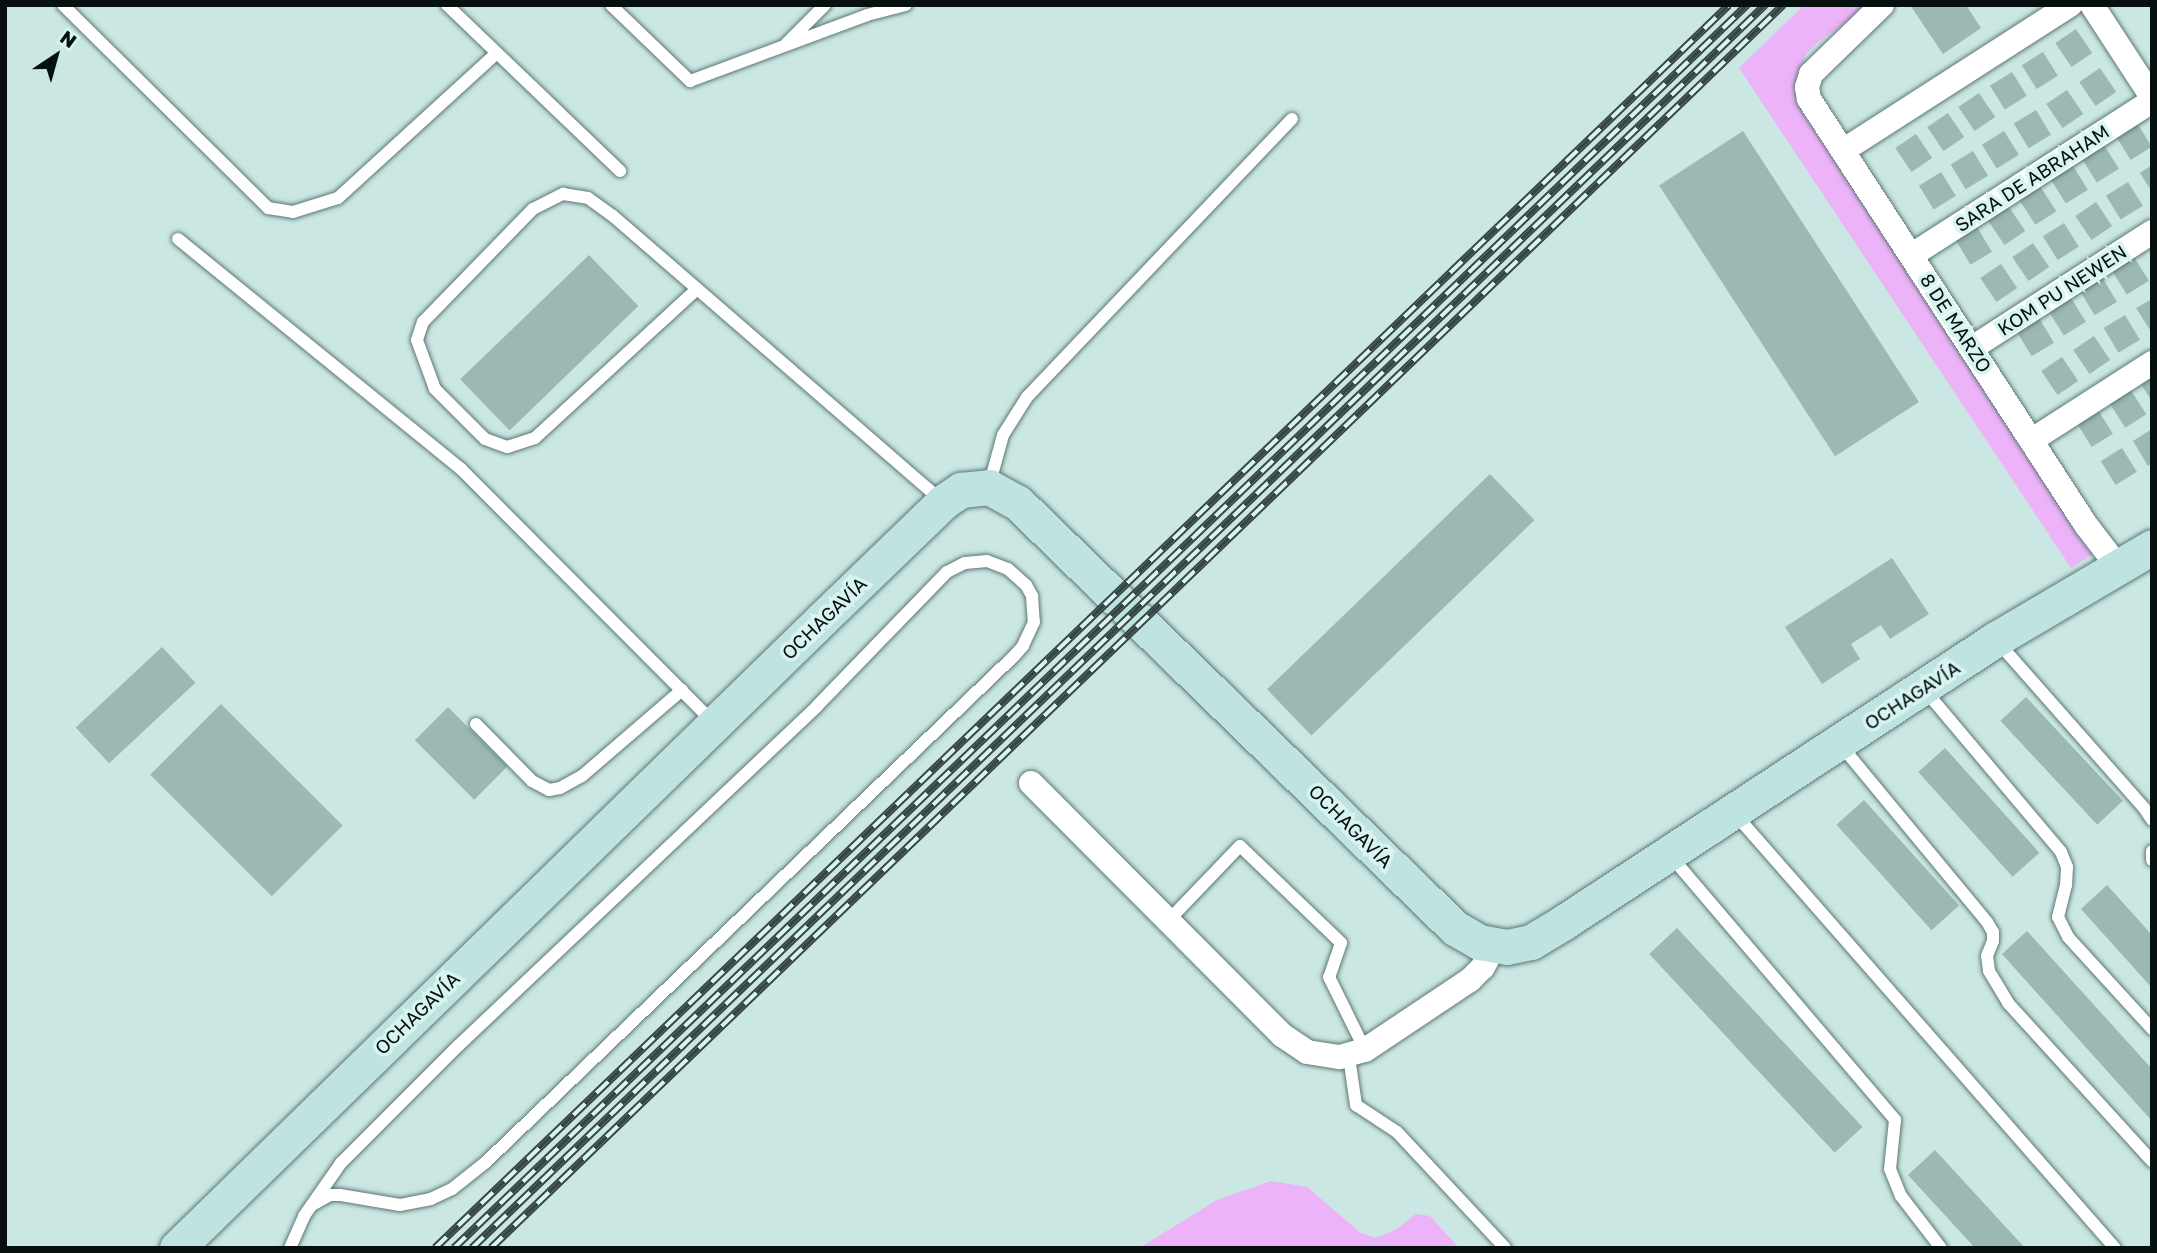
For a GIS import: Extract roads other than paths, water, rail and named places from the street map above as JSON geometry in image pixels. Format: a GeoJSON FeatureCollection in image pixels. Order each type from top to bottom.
{"type":"FeatureCollection","features":[{"type":"Feature","properties":{"kind":"main road","name":"OCHAGAVÍA"},"geometry":{"type":"LineString","coordinates":[[177,1248],[943,502],[961,490],[989,487],[1009,495],[1090,570],[1448,921],[1467,936],[1494,946],[1531,942],[1839,743],[2113,561]]}},
{"type":"Feature","properties":{"kind":"main road"},"geometry":{"type":"LineString","coordinates":[[2113,561],[2152,524]]}},
{"type":"Feature","properties":{"kind":"main road"},"geometry":{"type":"LineString","coordinates":[[2113,561],[2152,547]]}},
{"type":"Feature","properties":{"kind":"street","name":"8 DE MARZO"},"geometry":{"type":"LineString","coordinates":[[1882,5],[1811,74],[1807,87],[1809,99],[2113,561]]}},
{"type":"Feature","properties":{"kind":"street"},"geometry":{"type":"LineString","coordinates":[[1844,150],[2070,5]]}},
{"type":"Feature","properties":{"kind":"street"},"geometry":{"type":"LineString","coordinates":[[2092,5],[2152,99]]}},
{"type":"Feature","properties":{"kind":"street","name":"SARA DE ABRAHAM"},"geometry":{"type":"LineString","coordinates":[[1912,255],[2152,99]]}},
{"type":"Feature","properties":{"kind":"street","name":"KOM PU NEWEN"},"geometry":{"type":"LineString","coordinates":[[1972,348],[2152,232]]}},
{"type":"Feature","properties":{"kind":"street"},"geometry":{"type":"LineString","coordinates":[[2032,440],[2152,363]]}},
{"type":"Feature","properties":{"kind":"street"},"geometry":{"type":"LineString","coordinates":[[1031,783],[1289,1042],[1318,1055],[1357,1053],[1470,980],[1483,967],[1494,946]]}},
{"type":"Feature","properties":{"kind":"lane"},"geometry":{"type":"LineString","coordinates":[[63,5],[268,208],[293,212],[338,198],[497,53]]}},
{"type":"Feature","properties":{"kind":"lane"},"geometry":{"type":"LineString","coordinates":[[447,5],[620,171]]}},
{"type":"Feature","properties":{"kind":"lane"},"geometry":{"type":"LineString","coordinates":[[611,5],[690,81],[867,15],[906,5]]}},
{"type":"Feature","properties":{"kind":"lane"},"geometry":{"type":"LineString","coordinates":[[780,49],[825,5]]}},
{"type":"Feature","properties":{"kind":"lane"},"geometry":{"type":"LineString","coordinates":[[989,487],[1003,435],[1027,397],[1292,119]]}},
{"type":"Feature","properties":{"kind":"lane"},"geometry":{"type":"LineString","coordinates":[[696,289],[535,438],[507,447],[485,439],[435,389],[417,340],[423,322],[533,209],[563,194],[588,198],[696,289],[943,502]]}},
{"type":"Feature","properties":{"kind":"lane"},"geometry":{"type":"LineString","coordinates":[[178,239],[461,469],[715,724]]}},
{"type":"Feature","properties":{"kind":"lane"},"geometry":{"type":"LineString","coordinates":[[290,1248],[297,1227],[312,1205],[341,1163],[458,1046],[817,706],[947,572],[965,563],[987,561],[1008,569],[1026,585],[1032,596],[1034,622],[1024,646],[486,1162],[452,1189],[431,1199],[400,1205],[330,1195],[312,1205]]}},
{"type":"Feature","properties":{"kind":"lane"},"geometry":{"type":"LineString","coordinates":[[1996,639],[2152,820]]}},
{"type":"Feature","properties":{"kind":"lane"},"geometry":{"type":"LineString","coordinates":[[1923,688],[2061,852],[2067,867],[2058,917],[2068,937],[2152,1029]]}},
{"type":"Feature","properties":{"kind":"lane"},"geometry":{"type":"LineString","coordinates":[[476,724],[532,781],[549,790],[560,788],[582,776],[682,690]]}},
{"type":"Feature","properties":{"kind":"lane"},"geometry":{"type":"LineString","coordinates":[[1839,743],[1987,922],[1993,932],[1993,941],[1987,956],[1989,971],[2008,1003],[2152,1161]]}},
{"type":"Feature","properties":{"kind":"lane"},"geometry":{"type":"LineString","coordinates":[[1732,811],[2115,1248]]}},
{"type":"Feature","properties":{"kind":"lane"},"geometry":{"type":"LineString","coordinates":[[1168,921],[1240,846],[1341,943],[1329,977],[1357,1053],[1356,1105],[1397,1132],[1505,1248]]}},
{"type":"Feature","properties":{"kind":"lane"},"geometry":{"type":"LineString","coordinates":[[2152,851],[2152,860]]}},
{"type":"Feature","properties":{"kind":"lane"},"geometry":{"type":"LineString","coordinates":[[1668,854],[1895,1121],[1890,1169],[1901,1196],[1941,1248]]}},
{"type":"Feature","properties":{"kind":"railway"},"geometry":{"type":"LineString","coordinates":[[435,1248],[1729,5]]}},
{"type":"Feature","properties":{"kind":"railway"},"geometry":{"type":"LineString","coordinates":[[454,1248],[1747,5]]}},
{"type":"Feature","properties":{"kind":"railway"},"geometry":{"type":"LineString","coordinates":[[472,1248],[1765,5]]}},
{"type":"Feature","properties":{"kind":"railway"},"geometry":{"type":"LineString","coordinates":[[491,1248],[1783,5]]}}]}
